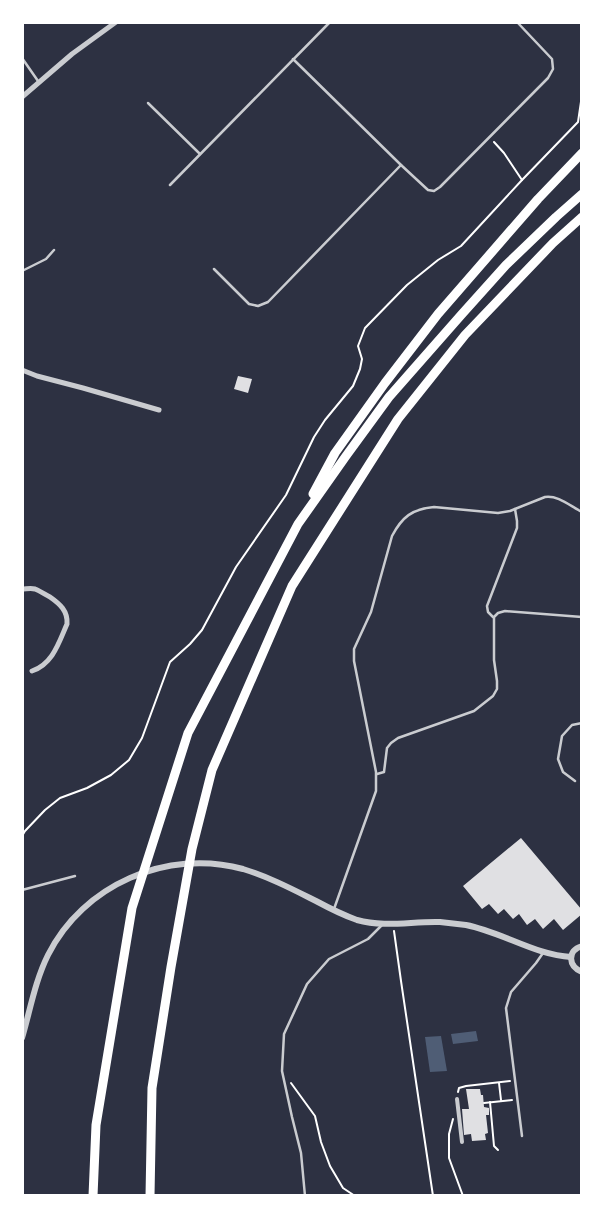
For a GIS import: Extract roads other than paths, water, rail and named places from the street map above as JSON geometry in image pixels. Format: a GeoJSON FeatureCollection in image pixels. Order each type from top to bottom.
{"type":"FeatureCollection","features":[{"type":"Feature","properties":{"kind":"highway"},"geometry":{"type":"LineString","coordinates":[[93,1196],[96,1125],[132,908],[188,733],[335,453],[438,314],[493,249],[582,153]]}},
{"type":"Feature","properties":{"kind":"highway"},"geometry":{"type":"LineString","coordinates":[[298,524],[401,383],[506,265],[582,194]]}},
{"type":"Feature","properties":{"kind":"highway"},"geometry":{"type":"LineString","coordinates":[[150,1196],[152,1088],[192,849],[212,770],[288,594],[398,419],[465,335],[552,243],[582,217]]}},
{"type":"Feature","properties":{"kind":"street"},"geometry":{"type":"LineString","coordinates":[[22,97],[72,54],[116,22]]}},
{"type":"Feature","properties":{"kind":"street"},"geometry":{"type":"LineString","coordinates":[[22,370],[37,376],[159,410]]}},
{"type":"Feature","properties":{"kind":"street"},"geometry":{"type":"LineString","coordinates":[[22,588],[36,590],[60,604],[68,618],[54,654],[44,665],[32,671]]}},
{"type":"Feature","properties":{"kind":"street"},"geometry":{"type":"LineString","coordinates":[[22,1038],[40,975],[48,955],[74,918],[95,898],[119,882],[164,866],[207,863],[242,869],[263,876],[358,920],[383,924],[440,922],[468,926],[502,936],[544,952],[571,957]]}},
{"type":"Feature","properties":{"kind":"street"},"geometry":{"type":"LineString","coordinates":[[582,946],[574,950],[571,957],[575,968],[582,972]]}},
{"type":"Feature","properties":{"kind":"street"},"geometry":{"type":"LineString","coordinates":[[457,1099],[462,1142]]}},
{"type":"Feature","properties":{"kind":"lane"},"geometry":{"type":"LineString","coordinates":[[170,185],[330,22]]}},
{"type":"Feature","properties":{"kind":"lane"},"geometry":{"type":"LineString","coordinates":[[293,59],[401,165],[428,190],[434,190],[440,187],[490,137],[548,78],[554,69],[552,59],[517,22]]}},
{"type":"Feature","properties":{"kind":"lane"},"geometry":{"type":"LineString","coordinates":[[22,58],[39,82]]}},
{"type":"Feature","properties":{"kind":"lane"},"geometry":{"type":"LineString","coordinates":[[148,103],[200,154]]}},
{"type":"Feature","properties":{"kind":"lane"},"geometry":{"type":"LineString","coordinates":[[214,270],[249,304],[258,306],[268,302],[401,165]]}},
{"type":"Feature","properties":{"kind":"lane"},"geometry":{"type":"LineString","coordinates":[[22,271],[46,259],[54,250]]}},
{"type":"Feature","properties":{"kind":"lane"},"geometry":{"type":"LineString","coordinates":[[334,910],[376,791],[376,774],[354,661],[354,649],[371,612],[392,536],[398,525],[406,516],[424,508],[434,507],[498,513],[551,496],[582,512]]}},
{"type":"Feature","properties":{"kind":"lane"},"geometry":{"type":"LineString","coordinates":[[494,617],[488,612],[487,606],[517,528],[515,509]]}},
{"type":"Feature","properties":{"kind":"lane"},"geometry":{"type":"LineString","coordinates":[[376,774],[384,772],[388,748],[398,738],[474,711],[493,696],[497,689],[494,660],[494,617],[498,613],[505,611],[582,617]]}},
{"type":"Feature","properties":{"kind":"lane"},"geometry":{"type":"LineString","coordinates":[[575,781],[562,772],[558,759],[562,736],[572,725],[582,723]]}},
{"type":"Feature","properties":{"kind":"lane"},"geometry":{"type":"LineString","coordinates":[[22,890],[75,876]]}},
{"type":"Feature","properties":{"kind":"lane"},"geometry":{"type":"LineString","coordinates":[[305,1196],[301,1153],[282,1071],[284,1034],[307,984],[329,959],[368,939],[383,924]]}},
{"type":"Feature","properties":{"kind":"lane"},"geometry":{"type":"LineString","coordinates":[[522,1136],[506,1008],[511,992],[544,952]]}},
{"type":"Feature","properties":{"kind":"water"},"geometry":{"type":"Polygon","coordinates":[[[476,1031],[478,1041],[453,1044],[451,1034],[476,1031]]]}},
{"type":"Feature","properties":{"kind":"water"},"geometry":{"type":"Polygon","coordinates":[[[441,1036],[447,1071],[430,1072],[425,1037],[441,1036]]]}}]}
